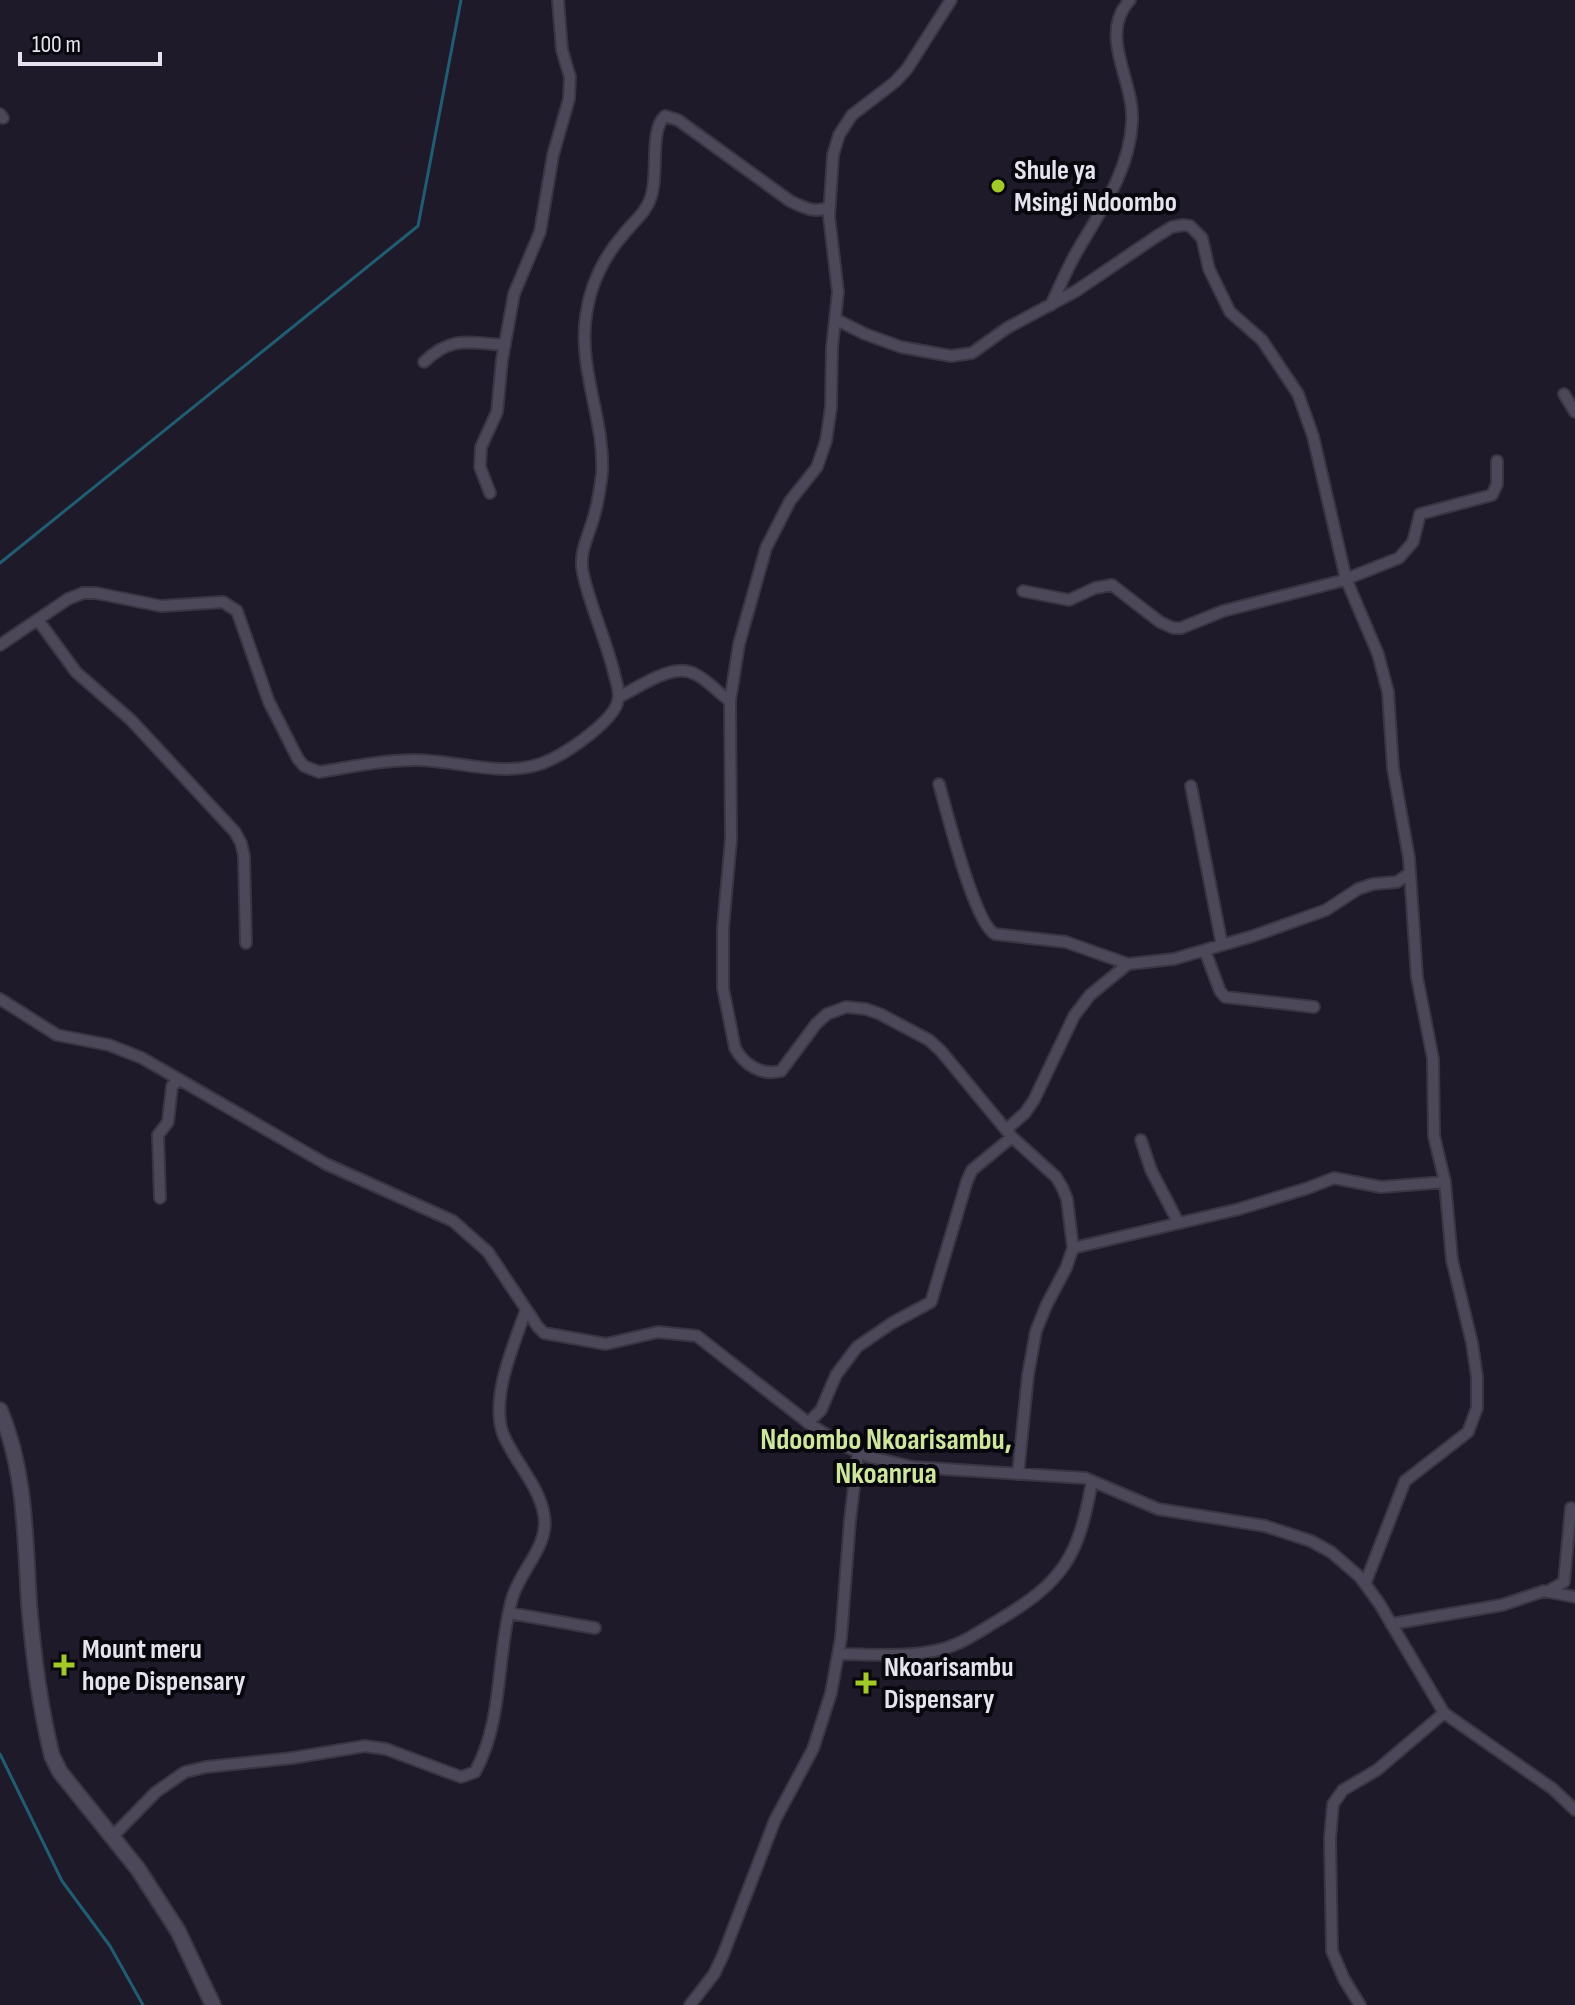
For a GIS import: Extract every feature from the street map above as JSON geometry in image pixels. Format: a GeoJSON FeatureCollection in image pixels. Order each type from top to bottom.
{"type":"FeatureCollection","features":[{"type":"Feature","properties":{"kind":"street"},"geometry":{"type":"LineString","coordinates":[[490,493],[480,467],[481,447],[497,412],[505,345],[519,278],[540,232],[553,155],[569,99],[570,77],[562,50],[558,0]]}},
{"type":"Feature","properties":{"kind":"street"},"geometry":{"type":"LineString","coordinates":[[951,0],[907,69],[852,115],[839,135],[832,163],[829,207],[837,282],[830,421],[817,467],[780,518],[766,548],[739,644],[730,701],[731,839],[723,928],[723,988],[729,1026],[739,1056],[765,1073],[781,1071],[816,1024],[827,1014],[846,1007],[866,1009],[929,1040],[974,1087],[1010,1133],[1056,1177],[1067,1199],[1073,1248],[1036,1331],[1028,1375],[1018,1474]]}},
{"type":"Feature","properties":{"kind":"street"},"geometry":{"type":"LineString","coordinates":[[1050,306],[1074,256],[1110,199],[1131,138],[1133,113],[1116,25],[1119,14],[1130,0]]}},
{"type":"Feature","properties":{"kind":"street"},"geometry":{"type":"LineString","coordinates":[[0,645],[68,599],[83,593],[161,606],[214,601],[231,605],[237,611],[269,702],[304,766],[319,772],[398,760],[437,760],[516,770],[552,759],[611,714],[619,697],[607,644],[582,573],[583,549],[595,510],[602,469],[587,360],[585,318],[598,273],[614,245],[644,213],[651,200],[660,121],[665,116],[678,120],[790,201],[812,210],[823,211],[829,207]]}},
{"type":"Feature","properties":{"kind":"street"},"geometry":{"type":"LineString","coordinates":[[835,319],[857,331],[901,347],[932,354],[964,356],[1007,328],[1050,306],[1172,227],[1190,226],[1205,245],[1209,269],[1230,312],[1262,340],[1298,394],[1313,436],[1346,579],[1378,654],[1388,692],[1393,768],[1410,873],[1417,977],[1433,1059],[1432,1120],[1445,1182],[1452,1260],[1475,1359],[1477,1408],[1468,1432],[1405,1481],[1365,1584]]}},
{"type":"Feature","properties":{"kind":"street"},"geometry":{"type":"LineString","coordinates":[[424,362],[438,348],[446,345],[474,342],[505,345]]}},
{"type":"Feature","properties":{"kind":"street"},"geometry":{"type":"LineString","coordinates":[[1564,394],[1575,412]]}},
{"type":"Feature","properties":{"kind":"street"},"geometry":{"type":"LineString","coordinates":[[1023,591],[1069,600],[1095,588],[1112,585],[1160,622],[1181,628],[1223,611],[1346,579],[1403,555],[1413,542],[1420,514],[1492,495],[1497,484],[1497,461]]}},
{"type":"Feature","properties":{"kind":"street"},"geometry":{"type":"LineString","coordinates":[[38,620],[76,672],[131,720],[235,832],[244,856],[246,943]]}},
{"type":"Feature","properties":{"kind":"street"},"geometry":{"type":"LineString","coordinates":[[619,697],[672,672],[683,670],[699,676],[730,701]]}},
{"type":"Feature","properties":{"kind":"street"},"geometry":{"type":"LineString","coordinates":[[939,784],[968,881],[989,931],[1066,942],[1128,964],[1174,959],[1205,951],[1326,910],[1358,889],[1397,882],[1410,873]]}},
{"type":"Feature","properties":{"kind":"street"},"geometry":{"type":"LineString","coordinates":[[1191,786],[1222,945]]}},
{"type":"Feature","properties":{"kind":"street"},"geometry":{"type":"LineString","coordinates":[[1205,951],[1225,997],[1314,1007]]}},
{"type":"Feature","properties":{"kind":"street"},"geometry":{"type":"LineString","coordinates":[[808,1423],[821,1410],[836,1375],[857,1347],[931,1302],[972,1170],[1010,1133],[1034,1100],[1074,1016],[1090,995],[1128,964]]}},
{"type":"Feature","properties":{"kind":"street"},"geometry":{"type":"LineString","coordinates":[[0,999],[57,1035],[116,1048],[142,1058],[326,1164],[453,1221],[488,1252],[541,1330],[566,1339],[606,1344],[658,1332],[697,1336],[808,1423],[858,1453],[913,1467],[1075,1477],[1158,1509],[1265,1526],[1311,1541],[1347,1564],[1365,1584],[1444,1713],[1553,1789],[1575,1810]]}},
{"type":"Feature","properties":{"kind":"street"},"geometry":{"type":"LineString","coordinates":[[160,1198],[158,1135],[168,1122],[172,1086],[179,1080]]}},
{"type":"Feature","properties":{"kind":"street"},"geometry":{"type":"LineString","coordinates":[[1141,1140],[1151,1170],[1178,1222]]}},
{"type":"Feature","properties":{"kind":"street"},"geometry":{"type":"LineString","coordinates":[[1073,1248],[1239,1209],[1339,1177],[1381,1187],[1445,1182]]}},
{"type":"Feature","properties":{"kind":"street"},"geometry":{"type":"LineString","coordinates":[[112,1837],[167,1783],[195,1768],[365,1746],[386,1749],[461,1777],[469,1776],[479,1764],[492,1724],[515,1588],[538,1549],[545,1526],[539,1499],[503,1434],[499,1417],[502,1388],[526,1310]]}},
{"type":"Feature","properties":{"kind":"street"},"geometry":{"type":"LineString","coordinates":[[0,1410],[13,1446],[22,1492],[31,1623],[52,1756],[60,1772],[138,1869],[187,1945],[213,2005]]}},
{"type":"Feature","properties":{"kind":"street"},"geometry":{"type":"LineString","coordinates":[[690,2005],[714,1974],[775,1820],[813,1749],[831,1693],[838,1654],[858,1453]]}},
{"type":"Feature","properties":{"kind":"street"},"geometry":{"type":"LineString","coordinates":[[838,1654],[915,1653],[942,1649],[971,1636],[1037,1597],[1072,1556],[1092,1481]]}},
{"type":"Feature","properties":{"kind":"street"},"geometry":{"type":"LineString","coordinates":[[1391,1624],[1502,1605],[1564,1582],[1571,1508]]}},
{"type":"Feature","properties":{"kind":"street"},"geometry":{"type":"LineString","coordinates":[[1548,1590],[1575,1597]]}},
{"type":"Feature","properties":{"kind":"street"},"geometry":{"type":"LineString","coordinates":[[509,1613],[595,1628]]}},
{"type":"Feature","properties":{"kind":"street"},"geometry":{"type":"LineString","coordinates":[[1360,2005],[1332,1951],[1330,1839],[1333,1804],[1343,1790],[1387,1763],[1444,1713]]}},
{"type":"Feature","properties":{"kind":"waterway"},"geometry":{"type":"LineString","coordinates":[[0,563],[418,226],[461,0]]}},
{"type":"Feature","properties":{"kind":"waterway"},"geometry":{"type":"LineString","coordinates":[[0,1754],[62,1881],[110,1946],[143,2005]]}},
{"type":"Feature","properties":{"kind":"place","name":"Shule ya Msingi Ndoombo"},"geometry":{"type":"Point","coordinates":[998,186]}},
{"type":"Feature","properties":{"kind":"place","name":"Mount meru hope Dispensary"},"geometry":{"type":"Point","coordinates":[64,1665]}},
{"type":"Feature","properties":{"kind":"place","name":"Nkoarisambu Dispensary"},"geometry":{"type":"Point","coordinates":[866,1683]}},
{"type":"Feature","properties":{"kind":"district","name":"Ndoombo Nkoarisambu, Nkoanrua"},"geometry":{"type":"Point","coordinates":[886,1457]}}]}
